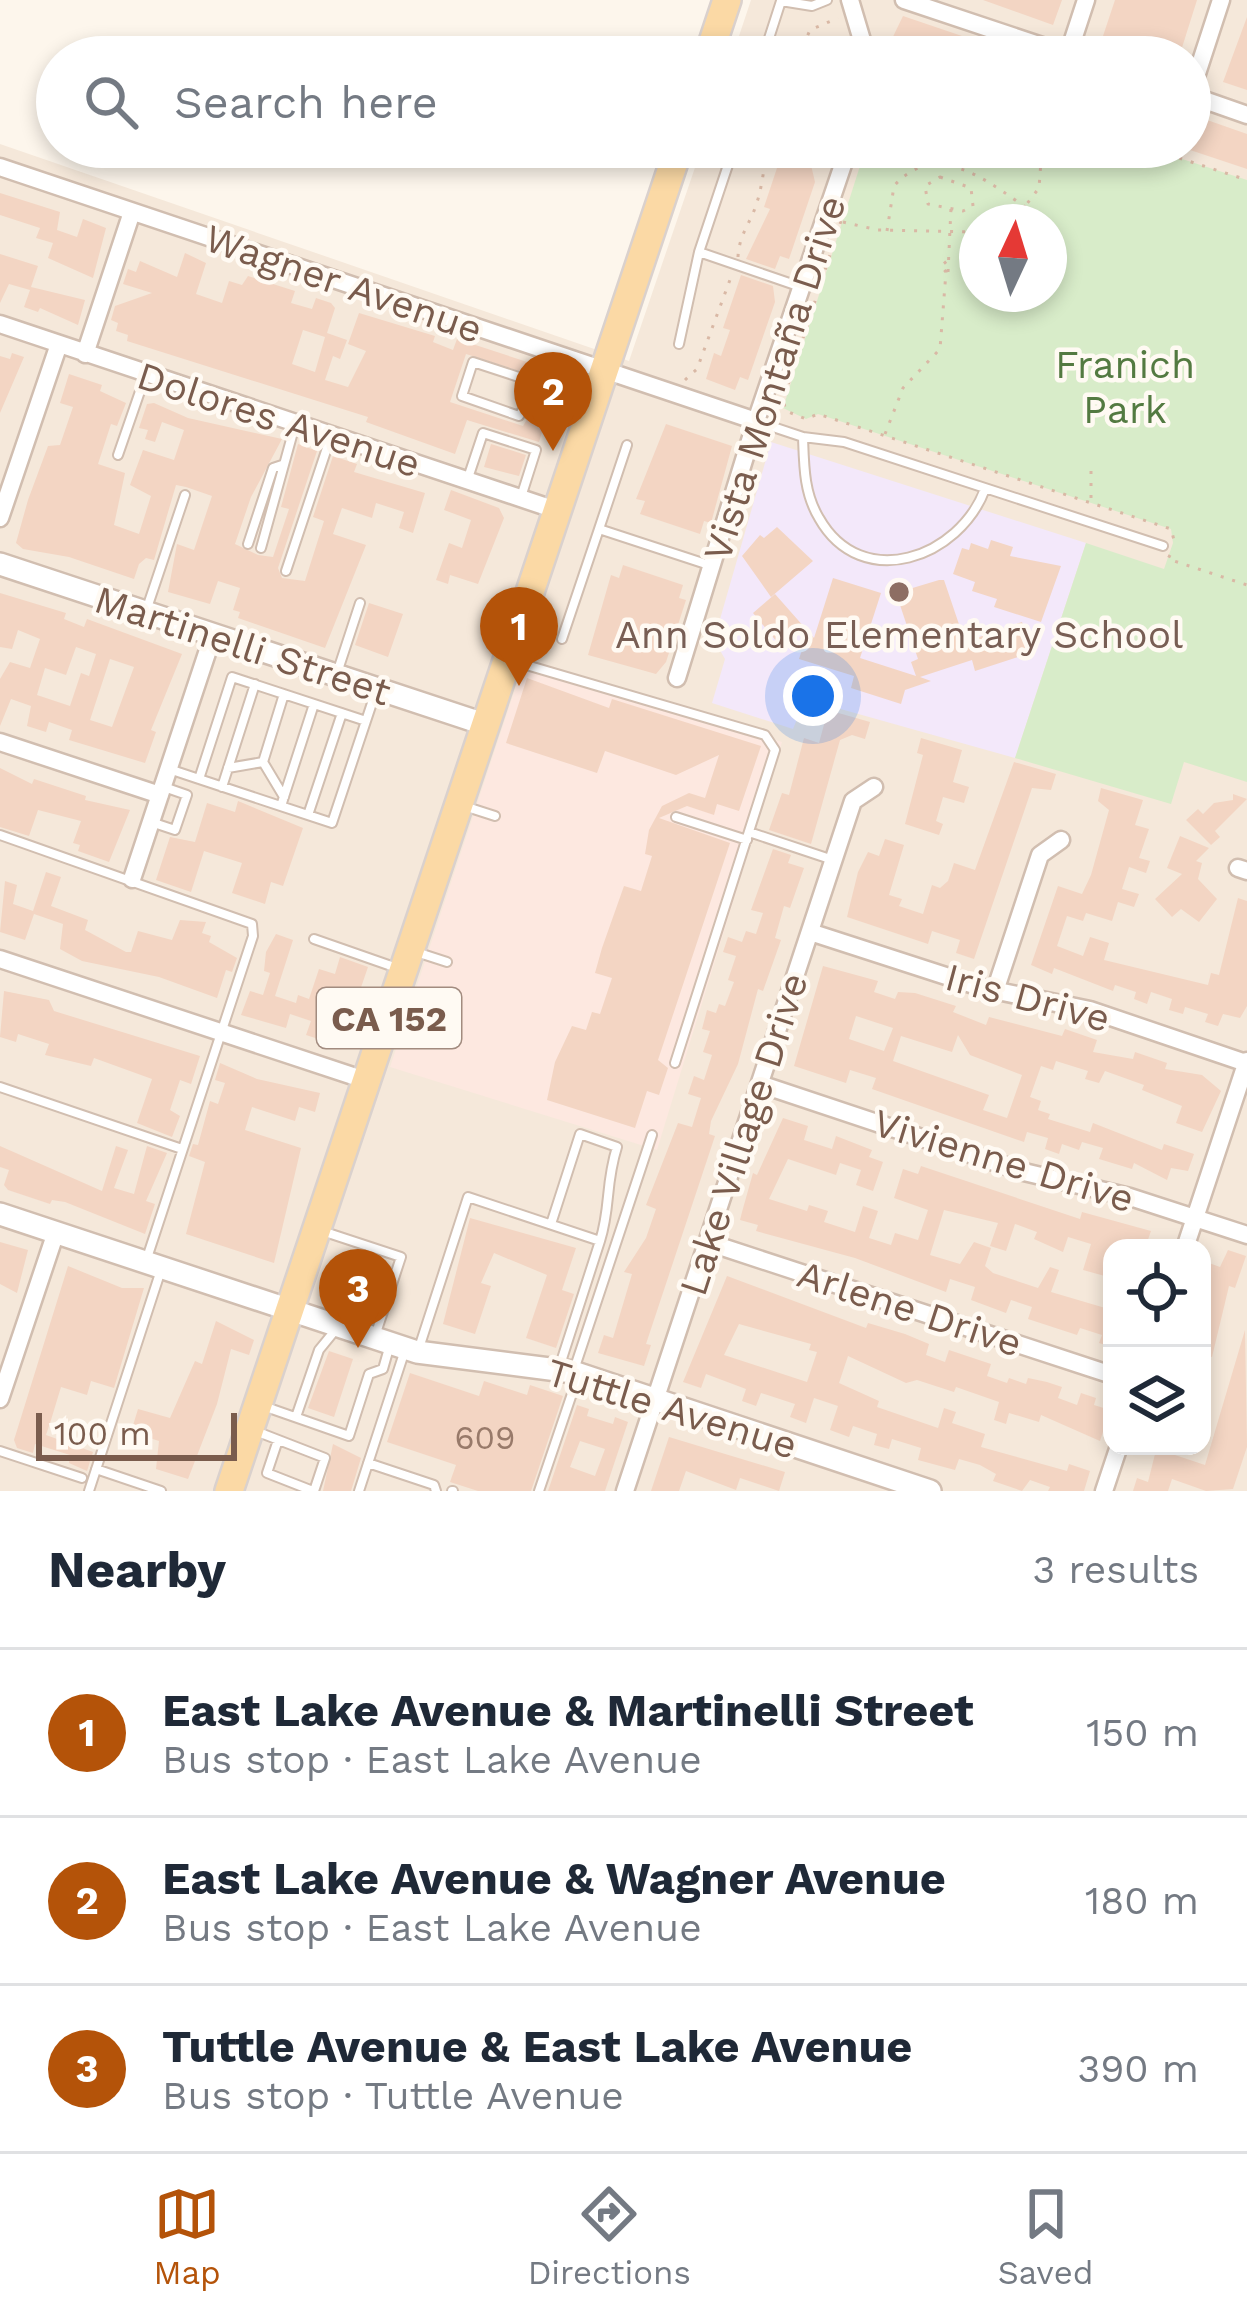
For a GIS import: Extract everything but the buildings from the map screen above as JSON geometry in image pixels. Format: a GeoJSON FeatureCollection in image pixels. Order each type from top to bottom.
{"type":"FeatureCollection","features":[{"type":"Feature","properties":{"kind":"main road"},"geometry":{"type":"LineString","coordinates":[[715,36],[727,0]]}},
{"type":"Feature","properties":{"kind":"main road","name":"CA 152"},"geometry":{"type":"LineString","coordinates":[[230,1491],[672,168]]}},
{"type":"Feature","properties":{"kind":"street"},"geometry":{"type":"LineString","coordinates":[[904,0],[948,7],[1021,36]]}},
{"type":"Feature","properties":{"kind":"street"},"geometry":{"type":"LineString","coordinates":[[1077,36],[1086,0]]}},
{"type":"Feature","properties":{"kind":"street"},"geometry":{"type":"LineString","coordinates":[[1209,36],[1221,0]]}},
{"type":"Feature","properties":{"kind":"street"},"geometry":{"type":"LineString","coordinates":[[851,5],[861,36]]}},
{"type":"Feature","properties":{"kind":"street"},"geometry":{"type":"LineString","coordinates":[[1211,102],[1247,115]]}},
{"type":"Feature","properties":{"kind":"street","name":"Wagner Avenue"},"geometry":{"type":"LineString","coordinates":[[0,167],[756,421]]}},
{"type":"Feature","properties":{"kind":"street","name":"Vista Montaña Drive"},"geometry":{"type":"LineString","coordinates":[[677,678],[756,421],[842,168]]}},
{"type":"Feature","properties":{"kind":"street"},"geometry":{"type":"LineString","coordinates":[[86,354],[132,212]]}},
{"type":"Feature","properties":{"kind":"street","name":"Dolores Avenue"},"geometry":{"type":"LineString","coordinates":[[0,324],[559,512]]}},
{"type":"Feature","properties":{"kind":"street"},"geometry":{"type":"LineString","coordinates":[[0,518],[58,344]]}},
{"type":"Feature","properties":{"kind":"street","name":"Martinelli Street"},"geometry":{"type":"LineString","coordinates":[[0,564],[487,725]]}},
{"type":"Feature","properties":{"kind":"street"},"geometry":{"type":"LineString","coordinates":[[132,879],[213,634]]}},
{"type":"Feature","properties":{"kind":"street"},"geometry":{"type":"LineString","coordinates":[[0,742],[163,784]]}},
{"type":"Feature","properties":{"kind":"street","name":"Lake Village Drive"},"geometry":{"type":"LineString","coordinates":[[625,1491],[854,801],[874,787]]}},
{"type":"Feature","properties":{"kind":"street"},"geometry":{"type":"LineString","coordinates":[[994,991],[1040,855],[1061,840]]}},
{"type":"Feature","properties":{"kind":"street","name":"Iris Drive"},"geometry":{"type":"LineString","coordinates":[[810,932],[994,991],[1090,1010],[1247,1062]]}},
{"type":"Feature","properties":{"kind":"street"},"geometry":{"type":"LineString","coordinates":[[0,959],[368,1081]]}},
{"type":"Feature","properties":{"kind":"street"},"geometry":{"type":"LineString","coordinates":[[1188,1239],[1247,1062]]}},
{"type":"Feature","properties":{"kind":"street","name":"Vivienne Drive"},"geometry":{"type":"LineString","coordinates":[[760,1084],[1024,1172],[1247,1235]]}},
{"type":"Feature","properties":{"kind":"street","name":"Tuttle Avenue"},"geometry":{"type":"LineString","coordinates":[[0,1214],[397,1346],[570,1372],[930,1491]]}},
{"type":"Feature","properties":{"kind":"street"},"geometry":{"type":"LineString","coordinates":[[0,1400],[56,1232]]}},
{"type":"Feature","properties":{"kind":"street","name":"Arlene Drive"},"geometry":{"type":"LineString","coordinates":[[707,1242],[1103,1372]]}},
{"type":"Feature","properties":{"kind":"street"},"geometry":{"type":"LineString","coordinates":[[1104,1491],[1116,1455]]}},
{"type":"Feature","properties":{"kind":"lane"},"geometry":{"type":"LineString","coordinates":[[770,36],[781,0],[812,6],[827,0]]}},
{"type":"Feature","properties":{"kind":"lane"},"geometry":{"type":"LineString","coordinates":[[679,344],[699,252],[727,168]]}},
{"type":"Feature","properties":{"kind":"lane"},"geometry":{"type":"LineString","coordinates":[[699,252],[803,287]]}},
{"type":"Feature","properties":{"kind":"lane"},"geometry":{"type":"LineString","coordinates":[[473,362],[531,381],[534,392],[519,416],[462,396],[473,362]]}},
{"type":"Feature","properties":{"kind":"lane"},"geometry":{"type":"LineString","coordinates":[[118,455],[146,374]]}},
{"type":"Feature","properties":{"kind":"lane"},"geometry":{"type":"LineString","coordinates":[[534,392],[593,411]]}},
{"type":"Feature","properties":{"kind":"lane"},"geometry":{"type":"LineString","coordinates":[[756,421],[803,437],[825,436],[1163,546]]}},
{"type":"Feature","properties":{"kind":"lane"},"geometry":{"type":"LineString","coordinates":[[261,548],[286,473],[282,465],[296,424]]}},
{"type":"Feature","properties":{"kind":"lane"},"geometry":{"type":"LineString","coordinates":[[467,481],[483,433],[501,438],[536,450],[520,499]]}},
{"type":"Feature","properties":{"kind":"lane"},"geometry":{"type":"LineString","coordinates":[[286,572],[331,436]]}},
{"type":"Feature","properties":{"kind":"lane"},"geometry":{"type":"LineString","coordinates":[[803,437],[807,490],[818,517],[842,544],[867,557],[901,561],[941,546],[966,525],[985,488]]}},
{"type":"Feature","properties":{"kind":"lane"},"geometry":{"type":"LineString","coordinates":[[562,639],[627,445]]}},
{"type":"Feature","properties":{"kind":"lane"},"geometry":{"type":"LineString","coordinates":[[248,544],[273,468],[282,465]]}},
{"type":"Feature","properties":{"kind":"lane"},"geometry":{"type":"LineString","coordinates":[[146,612],[185,495]]}},
{"type":"Feature","properties":{"kind":"lane"},"geometry":{"type":"LineString","coordinates":[[599,529],[713,567]]}},
{"type":"Feature","properties":{"kind":"lane"},"geometry":{"type":"LineString","coordinates":[[336,675],[360,603]]}},
{"type":"Feature","properties":{"kind":"lane"},"geometry":{"type":"LineString","coordinates":[[509,660],[768,737],[774,753],[675,1064]]}},
{"type":"Feature","properties":{"kind":"lane"},"geometry":{"type":"LineString","coordinates":[[199,779],[232,677],[366,721]]}},
{"type":"Feature","properties":{"kind":"lane"},"geometry":{"type":"LineString","coordinates":[[222,787],[255,684]]}},
{"type":"Feature","properties":{"kind":"lane"},"geometry":{"type":"LineString","coordinates":[[163,784],[199,779],[282,801],[332,823],[377,688]]}},
{"type":"Feature","properties":{"kind":"lane"},"geometry":{"type":"LineString","coordinates":[[282,801],[263,762],[284,694]]}},
{"type":"Feature","properties":{"kind":"lane"},"geometry":{"type":"LineString","coordinates":[[282,801],[314,704]]}},
{"type":"Feature","properties":{"kind":"lane"},"geometry":{"type":"LineString","coordinates":[[308,815],[342,713]]}},
{"type":"Feature","properties":{"kind":"lane"},"geometry":{"type":"LineString","coordinates":[[228,768],[263,762]]}},
{"type":"Feature","properties":{"kind":"lane"},"geometry":{"type":"LineString","coordinates":[[151,822],[175,830],[187,795],[163,784]]}},
{"type":"Feature","properties":{"kind":"lane"},"geometry":{"type":"LineString","coordinates":[[460,805],[495,816]]}},
{"type":"Feature","properties":{"kind":"lane"},"geometry":{"type":"LineString","coordinates":[[676,817],[834,860]]}},
{"type":"Feature","properties":{"kind":"lane"},"geometry":{"type":"LineString","coordinates":[[0,835],[252,924],[182,1149],[89,1491]]}},
{"type":"Feature","properties":{"kind":"lane"},"geometry":{"type":"LineString","coordinates":[[314,939],[408,961],[447,962]]}},
{"type":"Feature","properties":{"kind":"lane"},"geometry":{"type":"LineString","coordinates":[[386,1027],[421,1039]]}},
{"type":"Feature","properties":{"kind":"lane"},"geometry":{"type":"LineString","coordinates":[[0,1087],[182,1149]]}},
{"type":"Feature","properties":{"kind":"lane"},"geometry":{"type":"LineString","coordinates":[[539,1491],[610,1209],[605,1184],[617,1147],[580,1134],[551,1224]]}},
{"type":"Feature","properties":{"kind":"lane"},"geometry":{"type":"LineString","coordinates":[[570,1372],[652,1135]]}},
{"type":"Feature","properties":{"kind":"lane"},"geometry":{"type":"LineString","coordinates":[[255,1417],[296,1418],[349,1436],[369,1374],[382,1369],[397,1346],[462,1201],[468,1197],[600,1241]]}},
{"type":"Feature","properties":{"kind":"lane"},"geometry":{"type":"LineString","coordinates":[[318,1230],[400,1257],[397,1346],[358,1491]]}},
{"type":"Feature","properties":{"kind":"lane"},"geometry":{"type":"LineString","coordinates":[[296,1418],[319,1350],[338,1327]]}},
{"type":"Feature","properties":{"kind":"lane"},"geometry":{"type":"LineString","coordinates":[[255,1417],[278,1440],[325,1458],[314,1491],[267,1473],[278,1440]]}},
{"type":"Feature","properties":{"kind":"lane"},"geometry":{"type":"LineString","coordinates":[[0,1451],[82,1478]]}},
{"type":"Feature","properties":{"kind":"lane"},"geometry":{"type":"LineString","coordinates":[[368,1463],[434,1485],[436,1491]]}},
{"type":"Feature","properties":{"kind":"lane"},"geometry":{"type":"LineString","coordinates":[[96,1469],[161,1491]]}},
{"type":"Feature","properties":{"kind":"path"},"geometry":{"type":"LineString","coordinates":[[807,36],[851,5]]}},
{"type":"Feature","properties":{"kind":"path"},"geometry":{"type":"LineString","coordinates":[[887,231],[894,186],[922,168]]}},
{"type":"Feature","properties":{"kind":"path"},"geometry":{"type":"LineString","coordinates":[[931,168],[934,178]]}},
{"type":"Feature","properties":{"kind":"path"},"geometry":{"type":"LineString","coordinates":[[957,168],[1020,204]]}},
{"type":"Feature","properties":{"kind":"path"},"geometry":{"type":"LineString","coordinates":[[1030,204],[1041,182],[1041,168]]}},
{"type":"Feature","properties":{"kind":"path"},"geometry":{"type":"LineString","coordinates":[[1208,168],[1247,181]]}},
{"type":"Feature","properties":{"kind":"path"},"geometry":{"type":"LineString","coordinates":[[934,178],[967,185],[975,193],[969,209],[935,208],[924,200],[925,186],[934,178]]}},
{"type":"Feature","properties":{"kind":"path"},"geometry":{"type":"LineString","coordinates":[[885,436],[903,388],[940,349],[946,272],[941,266],[947,261],[951,208]]}},
{"type":"Feature","properties":{"kind":"path"},"geometry":{"type":"LineString","coordinates":[[959,229],[887,231],[841,221],[782,403],[786,411],[806,419],[818,414],[1172,529],[1168,560],[1247,585]]}},
{"type":"Feature","properties":{"kind":"path"},"geometry":{"type":"LineString","coordinates":[[1091,470],[1091,503]]}},
{"type":"Feature","properties":{"kind":"shaded area"},"geometry":{"type":"Polygon","coordinates":[[[751,0],[1247,0],[1247,1491],[0,1491],[0,144],[36,156],[36,168],[70,168],[629,361],[695,168],[1211,168],[1211,36],[739,36],[751,0]]]}},
{"type":"Feature","properties":{"kind":"shaded area","name":"Ann Soldo Elementary School"},"geometry":{"type":"Polygon","coordinates":[[[771,442],[1086,543],[1015,758],[805,699],[793,729],[712,703],[725,659],[714,640],[771,442]]]}},
{"type":"Feature","properties":{"kind":"shaded area"},"geometry":{"type":"Polygon","coordinates":[[[523,665],[782,742],[657,1150],[390,1067],[523,665]]]}},
{"type":"Feature","properties":{"kind":"green space","name":"Franich Park"},"geometry":{"type":"Polygon","coordinates":[[[859,168],[1210,168],[1247,180],[1247,782],[1184,762],[1171,804],[1015,758],[1086,543],[1164,569],[1173,543],[1171,529],[818,414],[806,419],[783,408],[859,168]]]}},
{"type":"Feature","properties":{"kind":"place","name":"East Lake Avenue & Wagner Avenue"},"geometry":{"type":"Point","coordinates":[553,451]}},
{"type":"Feature","properties":{"kind":"place","name":"Ann Soldo Elementary School"},"geometry":{"type":"Point","coordinates":[899,592]}},
{"type":"Feature","properties":{"kind":"place","name":"East Lake Avenue & Martinelli Street"},"geometry":{"type":"Point","coordinates":[519,686]}},
{"type":"Feature","properties":{"kind":"place","name":"Tuttle Avenue & East Lake Avenue"},"geometry":{"type":"Point","coordinates":[358,1348]}}]}
